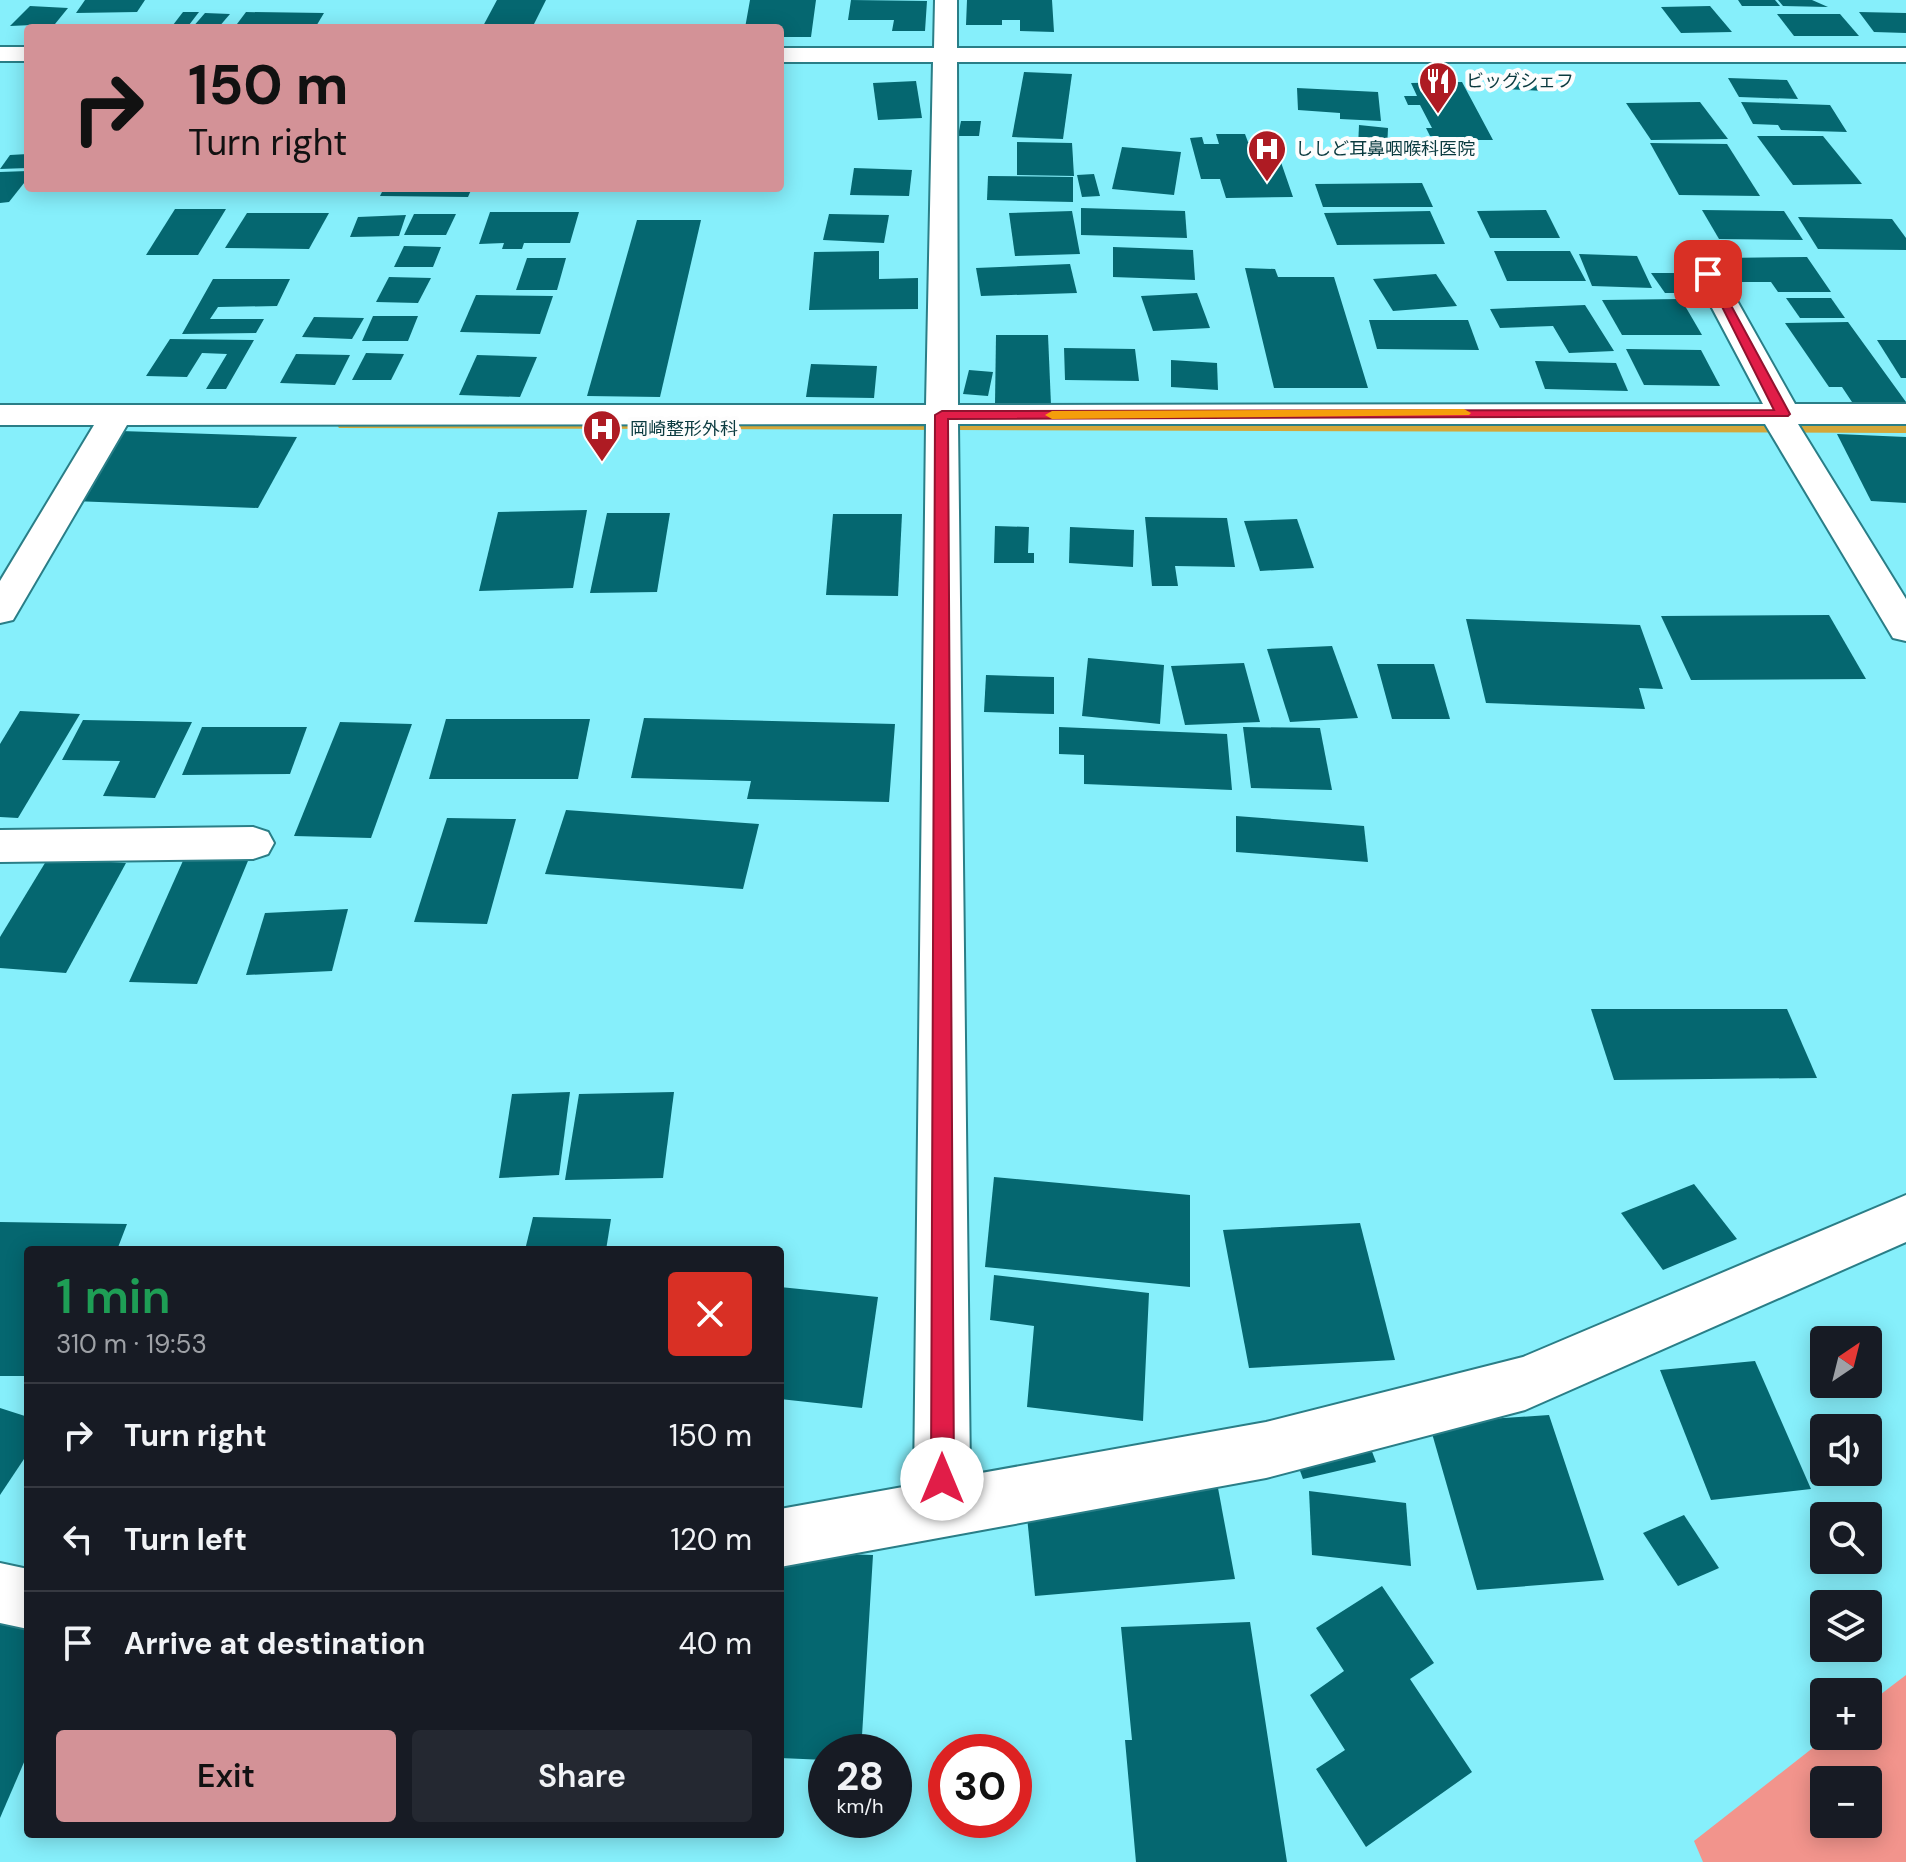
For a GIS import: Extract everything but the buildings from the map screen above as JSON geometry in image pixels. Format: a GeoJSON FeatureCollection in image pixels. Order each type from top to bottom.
{"type":"FeatureCollection","features":[{"type":"Feature","properties":{"kind":"street"},"geometry":{"type":"LineString","coordinates":[[942,1509],[942,415],[946,0]]}},
{"type":"Feature","properties":{"kind":"street"},"geometry":{"type":"LineString","coordinates":[[0,54],[24,54]]}},
{"type":"Feature","properties":{"kind":"street"},"geometry":{"type":"LineString","coordinates":[[784,55],[1906,55]]}},
{"type":"Feature","properties":{"kind":"street"},"geometry":{"type":"LineString","coordinates":[[1708,274],[1783,414]]}},
{"type":"Feature","properties":{"kind":"street"},"geometry":{"type":"LineString","coordinates":[[1783,414],[1780,421],[1906,629]]}},
{"type":"Feature","properties":{"kind":"street"},"geometry":{"type":"LineString","coordinates":[[0,415],[1906,414]]}},
{"type":"Feature","properties":{"kind":"street"},"geometry":{"type":"LineString","coordinates":[[0,611],[116,415]]}},
{"type":"Feature","properties":{"kind":"street"},"geometry":{"type":"LineString","coordinates":[[0,846],[253,843]]}},
{"type":"Feature","properties":{"kind":"street"},"geometry":{"type":"LineString","coordinates":[[784,1537],[1266,1450],[1525,1383],[1670,1324],[1906,1218]]}},
{"type":"Feature","properties":{"kind":"street"},"geometry":{"type":"LineString","coordinates":[[0,1593],[24,1598]]}},
{"type":"Feature","properties":{"kind":"shaded area"},"geometry":{"type":"Polygon","coordinates":[[[1906,1675],[1906,1862],[1703,1862],[1694,1841],[1810,1750],[1882,1750],[1882,1693],[1906,1675]]]}},
{"type":"Feature","properties":{"kind":"waterway"},"geometry":{"type":"LineString","coordinates":[[344,425],[1906,429]]}},
{"type":"Feature","properties":{"kind":"slow traffic"},"geometry":{"type":"LineString","coordinates":[[1052,415],[1464,413]]}},
{"type":"Feature","properties":{"kind":"place","name":"ビッグシェフ"},"geometry":{"type":"Point","coordinates":[1438,115]}},
{"type":"Feature","properties":{"kind":"place","name":"ししど耳鼻咽喉科医院"},"geometry":{"type":"Point","coordinates":[1267,183]}},
{"type":"Feature","properties":{"kind":"place","name":"岡崎整形外科"},"geometry":{"type":"Point","coordinates":[602,463]}},
{"type":"Feature","properties":{"kind":"route"},"geometry":{"type":"LineString","coordinates":[[942,1479],[942,415],[1385,412],[1783,414],[1708,274]]}}]}
